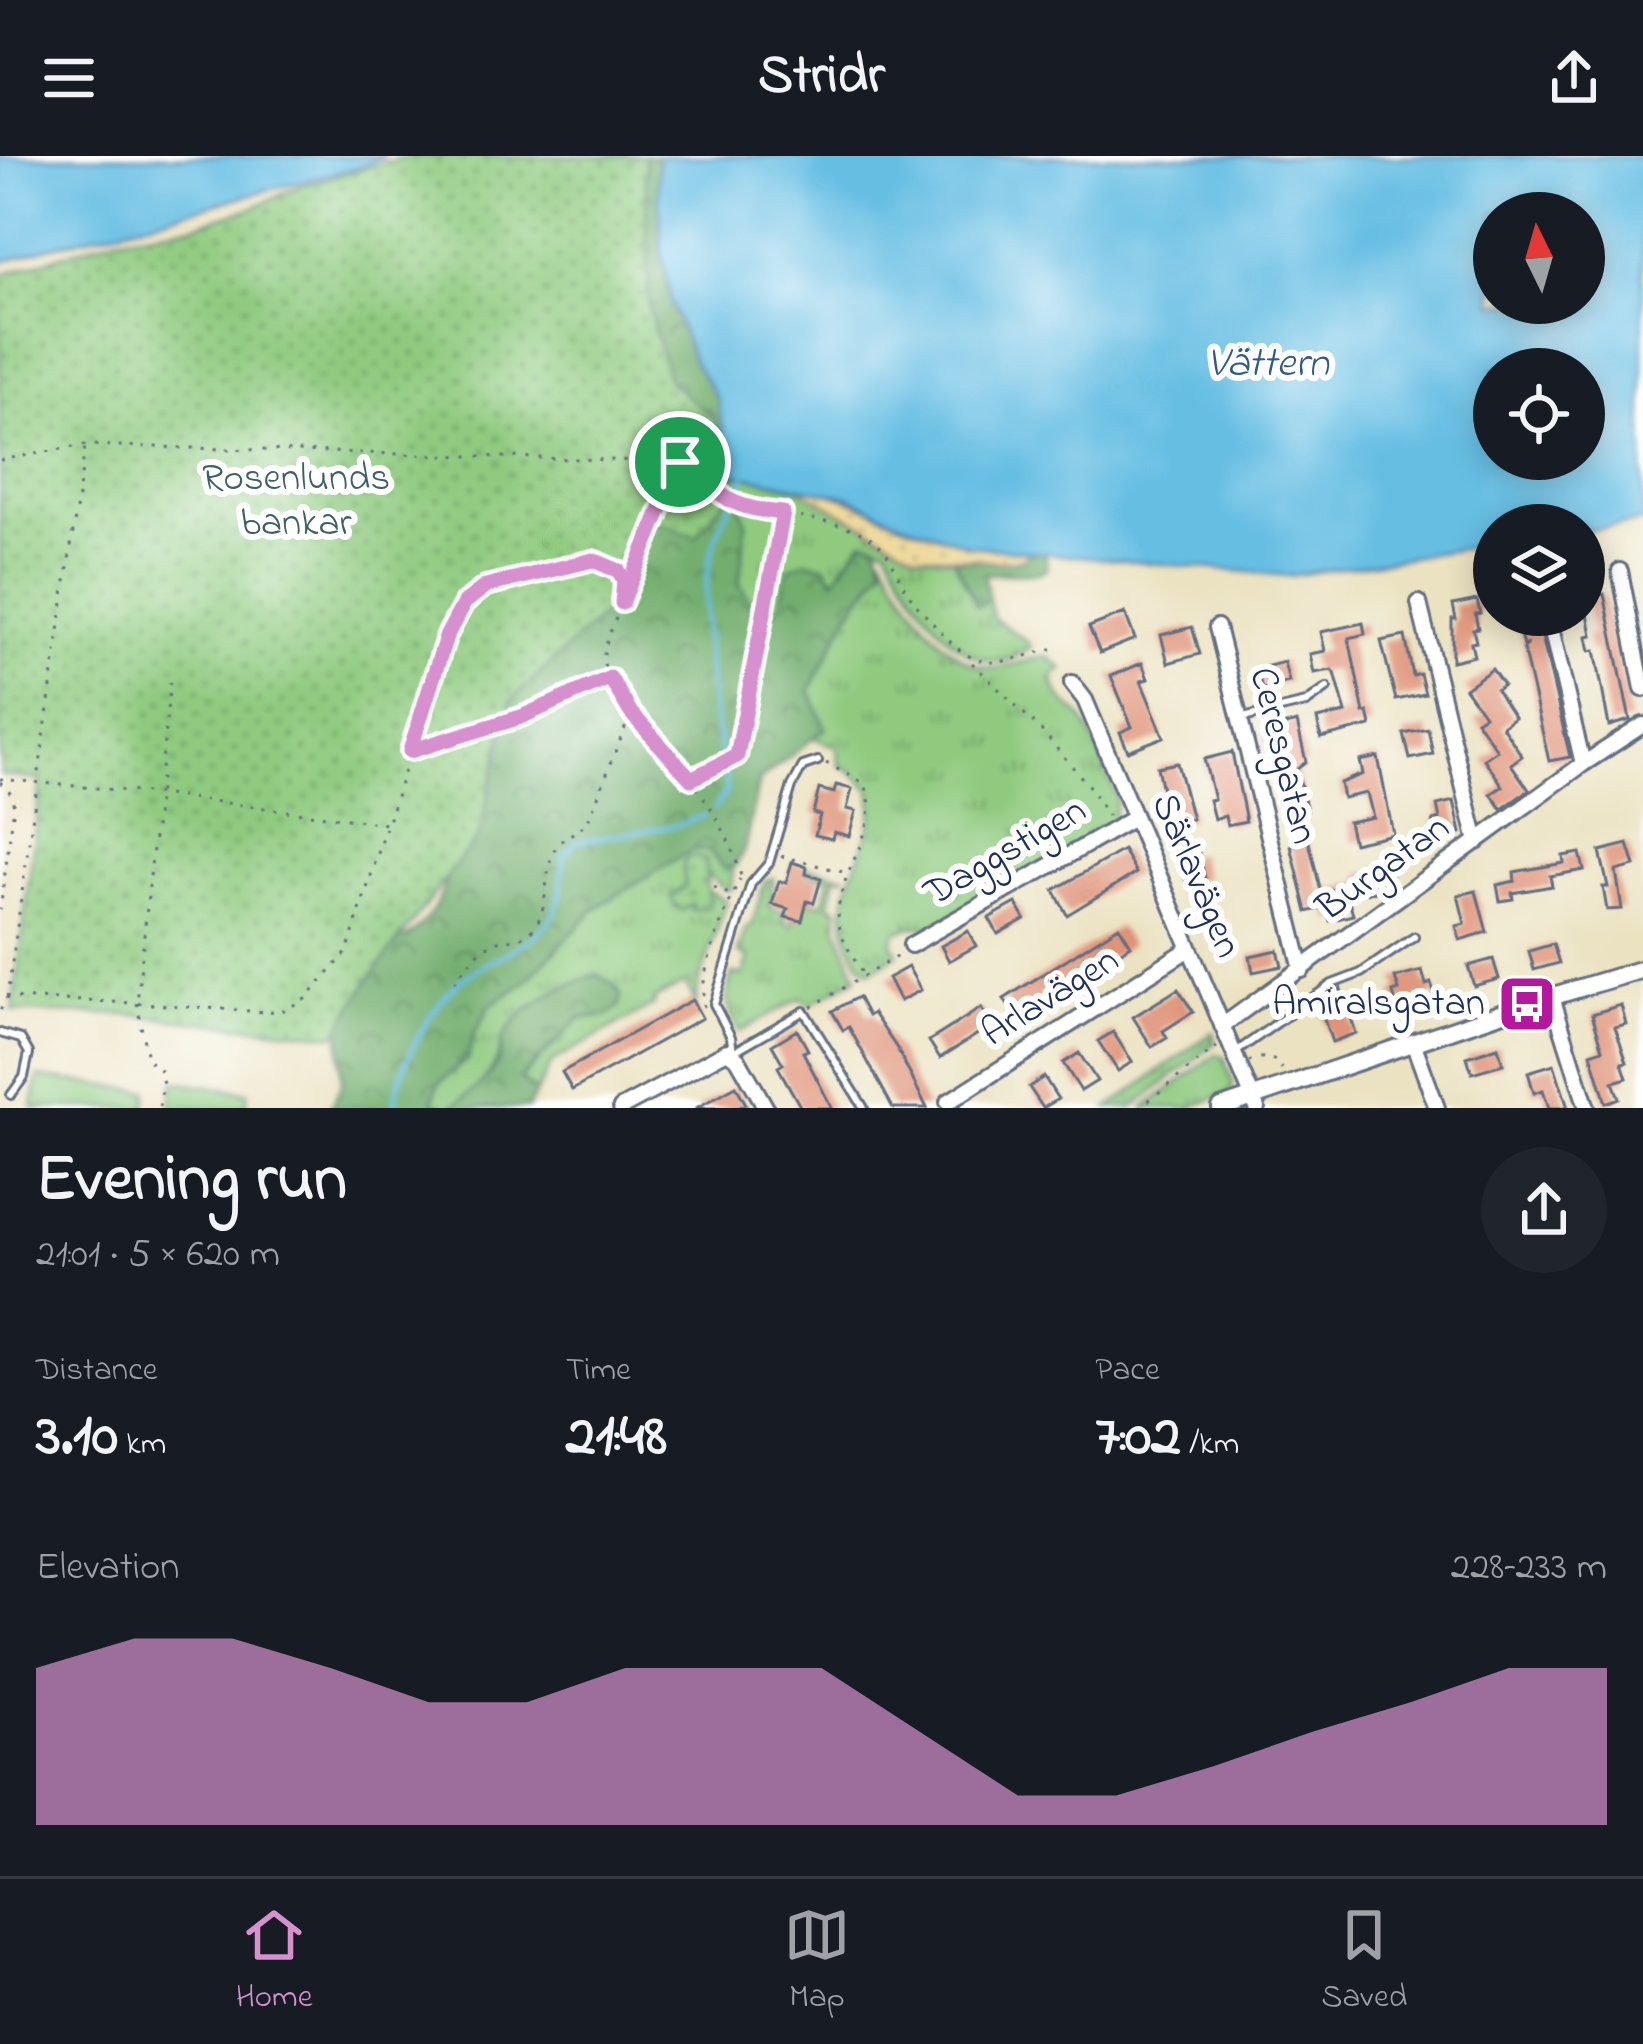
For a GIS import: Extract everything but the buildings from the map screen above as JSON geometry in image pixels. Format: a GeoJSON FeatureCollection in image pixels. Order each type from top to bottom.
{"type":"FeatureCollection","features":[{"type":"Feature","properties":{"kind":"street"},"geometry":{"type":"LineString","coordinates":[[1620,571],[1638,633],[1643,689]]}},
{"type":"Feature","properties":{"kind":"street"},"geometry":{"type":"LineString","coordinates":[[1419,603],[1478,842]]}},
{"type":"Feature","properties":{"kind":"street","name":"Ceresgatan"},"geometry":{"type":"LineString","coordinates":[[1217,627],[1302,970]]}},
{"type":"Feature","properties":{"kind":"street"},"geometry":{"type":"LineString","coordinates":[[1553,636],[1583,764]]}},
{"type":"Feature","properties":{"kind":"street","name":"Särlavägen"},"geometry":{"type":"LineString","coordinates":[[1072,683],[1085,700],[1255,1102]]}},
{"type":"Feature","properties":{"kind":"street","name":"Burgatan"},"geometry":{"type":"LineString","coordinates":[[1228,1040],[1302,970],[1643,725]]}},
{"type":"Feature","properties":{"kind":"street","name":"Daggstigen"},"geometry":{"type":"LineString","coordinates":[[911,945],[1134,818]]}},
{"type":"Feature","properties":{"kind":"street","name":"Arlavägen"},"geometry":{"type":"LineString","coordinates":[[949,1102],[1189,950]]}},
{"type":"Feature","properties":{"kind":"street"},"geometry":{"type":"LineString","coordinates":[[1221,1108],[1255,1102],[1413,1042],[1643,968]]}},
{"type":"Feature","properties":{"kind":"street"},"geometry":{"type":"LineString","coordinates":[[1552,997],[1587,1108]]}},
{"type":"Feature","properties":{"kind":"street"},"geometry":{"type":"LineString","coordinates":[[1413,1042],[1437,1108]]}},
{"type":"Feature","properties":{"kind":"street"},"geometry":{"type":"LineString","coordinates":[[621,1108],[719,1054],[733,1052],[766,1108]]}},
{"type":"Feature","properties":{"kind":"lane"},"geometry":{"type":"LineString","coordinates":[[1239,719],[1306,703],[1327,688]]}},
{"type":"Feature","properties":{"kind":"lane"},"geometry":{"type":"LineString","coordinates":[[818,761],[803,766],[796,775],[770,863],[751,884],[713,997],[733,1052],[804,1011],[864,1108]]}},
{"type":"Feature","properties":{"kind":"lane"},"geometry":{"type":"LineString","coordinates":[[1228,1040],[1361,973],[1414,937]]}},
{"type":"Feature","properties":{"kind":"lane"},"geometry":{"type":"LineString","coordinates":[[0,1033],[21,1039],[29,1053],[24,1077],[11,1095]]}},
{"type":"Feature","properties":{"kind":"path"},"geometry":{"type":"LineString","coordinates":[[0,1010],[7,998],[85,445]]}},
{"type":"Feature","properties":{"kind":"path"},"geometry":{"type":"LineString","coordinates":[[0,460],[85,445],[680,462],[719,495]]}},
{"type":"Feature","properties":{"kind":"path"},"geometry":{"type":"LineString","coordinates":[[680,462],[607,641],[604,665],[631,713],[691,779],[728,835],[741,878]]}},
{"type":"Feature","properties":{"kind":"path"},"geometry":{"type":"LineString","coordinates":[[678,469],[743,509],[836,522],[883,547],[907,592],[958,652],[1071,764],[1116,828]]}},
{"type":"Feature","properties":{"kind":"path"},"geometry":{"type":"LineString","coordinates":[[691,779],[728,763],[741,746],[783,513]]}},
{"type":"Feature","properties":{"kind":"path"},"geometry":{"type":"LineString","coordinates":[[7,998],[265,1012],[284,1010],[307,998],[347,952],[451,621],[464,603],[486,586],[593,560],[619,571],[624,582],[622,603]]}},
{"type":"Feature","properties":{"kind":"path"},"geometry":{"type":"LineString","coordinates":[[970,659],[1001,663],[1055,648]]}},
{"type":"Feature","properties":{"kind":"path"},"geometry":{"type":"LineString","coordinates":[[410,751],[521,717],[610,678]]}},
{"type":"Feature","properties":{"kind":"path"},"geometry":{"type":"LineString","coordinates":[[159,1108],[160,1070],[147,1059],[136,1003],[170,682]]}},
{"type":"Feature","properties":{"kind":"path"},"geometry":{"type":"LineString","coordinates":[[455,982],[488,945],[524,937],[540,921],[545,874],[553,854],[564,838],[579,832],[588,821],[631,713]]}},
{"type":"Feature","properties":{"kind":"path"},"geometry":{"type":"LineString","coordinates":[[818,761],[852,774],[868,791],[870,810],[839,907],[839,925],[864,977]]}},
{"type":"Feature","properties":{"kind":"path"},"geometry":{"type":"LineString","coordinates":[[0,780],[158,794],[388,824]]}},
{"type":"Feature","properties":{"kind":"path"},"geometry":{"type":"LineString","coordinates":[[0,780],[14,806],[0,910]]}},
{"type":"Feature","properties":{"kind":"path"},"geometry":{"type":"LineString","coordinates":[[772,854],[849,874]]}},
{"type":"Feature","properties":{"kind":"path"},"geometry":{"type":"LineString","coordinates":[[714,887],[732,896]]}},
{"type":"Feature","properties":{"kind":"path"},"geometry":{"type":"LineString","coordinates":[[804,1011],[896,959],[911,945]]}},
{"type":"Feature","properties":{"kind":"path"},"geometry":{"type":"LineString","coordinates":[[1139,1108],[1228,1040]]}},
{"type":"Feature","properties":{"kind":"green space","name":"Rosenlunds bankar"},"geometry":{"type":"Polygon","coordinates":[[[408,156],[645,156],[649,310],[669,381],[716,421],[713,464],[725,484],[726,497],[696,537],[643,515],[608,610],[511,701],[479,835],[373,974],[335,1035],[129,1015],[13,1012],[41,780],[0,775],[0,275],[117,237],[194,225],[252,208],[300,186],[408,156]]]}},
{"type":"Feature","properties":{"kind":"green space"},"geometry":{"type":"Polygon","coordinates":[[[613,156],[658,156],[661,248],[671,302],[693,360],[718,400],[730,473],[746,523],[739,583],[756,614],[780,607],[789,568],[806,561],[826,566],[834,579],[863,540],[877,542],[884,566],[850,612],[810,690],[825,729],[759,781],[744,850],[735,866],[724,870],[710,851],[693,849],[596,908],[523,984],[490,1005],[468,1058],[438,1084],[433,1101],[442,1108],[330,1108],[342,1084],[339,1002],[375,936],[407,938],[438,902],[542,602],[618,590],[666,485],[671,412],[613,156]]]}},
{"type":"Feature","properties":{"kind":"green space"},"geometry":{"type":"Polygon","coordinates":[[[730,473],[797,488],[917,554],[954,559],[977,606],[989,600],[993,618],[1031,647],[1007,659],[985,659],[964,650],[926,611],[887,546],[863,540],[834,580],[825,566],[806,561],[780,607],[757,615],[739,583],[746,523],[730,473]]]}},
{"type":"Feature","properties":{"kind":"green space"},"geometry":{"type":"Polygon","coordinates":[[[1029,552],[1045,553],[1048,569],[984,574],[989,600],[977,606],[954,559],[1004,562],[1025,558],[1029,552]]]}},
{"type":"Feature","properties":{"kind":"green space"},"geometry":{"type":"Polygon","coordinates":[[[882,554],[926,624],[957,655],[992,668],[1048,656],[1063,669],[1054,675],[1056,689],[1090,731],[1117,798],[1112,822],[931,927],[910,926],[896,932],[892,943],[898,954],[870,971],[853,949],[844,907],[868,831],[871,790],[840,766],[837,747],[814,738],[825,728],[810,690],[850,612],[884,566],[882,554]]]}},
{"type":"Feature","properties":{"kind":"green space"},"geometry":{"type":"Polygon","coordinates":[[[693,849],[710,851],[724,869],[733,867],[731,890],[726,890],[705,872],[705,860],[691,903],[708,890],[727,902],[696,1003],[685,983],[653,1000],[655,1004],[552,1062],[536,1093],[519,1080],[580,1018],[606,1016],[619,1006],[621,995],[613,984],[596,975],[553,992],[501,1041],[491,1072],[468,1095],[449,1108],[433,1101],[438,1084],[468,1058],[490,1005],[523,984],[596,908],[693,849]]]}},
{"type":"Feature","properties":{"kind":"green space"},"geometry":{"type":"Polygon","coordinates":[[[693,856],[705,860],[709,906],[692,910],[691,904],[683,910],[675,907],[672,896],[685,886],[683,866],[693,856]]]}},
{"type":"Feature","properties":{"kind":"green space"},"geometry":{"type":"Polygon","coordinates":[[[807,867],[846,876],[836,876],[829,905],[837,908],[837,927],[857,977],[809,1005],[801,998],[739,1032],[729,1010],[728,990],[732,974],[743,976],[749,957],[738,953],[747,927],[752,926],[765,881],[773,878],[770,908],[786,913],[784,923],[792,925],[807,901],[823,904],[830,878],[806,871],[807,867]]]}},
{"type":"Feature","properties":{"kind":"green space"},"geometry":{"type":"Polygon","coordinates":[[[596,974],[621,995],[619,1007],[606,1016],[580,1018],[520,1079],[536,1093],[528,1108],[449,1108],[493,1071],[500,1044],[521,1015],[596,974]]]}},
{"type":"Feature","properties":{"kind":"green space"},"geometry":{"type":"Polygon","coordinates":[[[1213,1032],[1215,1043],[1133,1108],[1109,1108],[1213,1032]]]}},
{"type":"Feature","properties":{"kind":"green space"},"geometry":{"type":"Polygon","coordinates":[[[1217,1054],[1224,1057],[1233,1083],[1231,1092],[1190,1108],[1144,1108],[1217,1054]]]}},
{"type":"Feature","properties":{"kind":"green space"},"geometry":{"type":"Polygon","coordinates":[[[38,1077],[148,1091],[146,1108],[33,1108],[38,1077]]]}},
{"type":"Feature","properties":{"kind":"green space"},"geometry":{"type":"Polygon","coordinates":[[[175,1081],[248,1092],[246,1108],[171,1108],[175,1081]]]}},
{"type":"Feature","properties":{"kind":"sand"},"geometry":{"type":"Polygon","coordinates":[[[797,488],[840,497],[949,538],[1029,552],[1025,558],[1004,562],[917,554],[797,488]]]}},
{"type":"Feature","properties":{"kind":"water"},"geometry":{"type":"Polygon","coordinates":[[[0,156],[385,156],[0,263],[0,156]]]}},
{"type":"Feature","properties":{"kind":"water","name":"Vättern"},"geometry":{"type":"Polygon","coordinates":[[[658,156],[1643,156],[1643,522],[1605,528],[1605,504],[1473,504],[1473,547],[1289,576],[971,546],[899,521],[850,497],[730,473],[718,400],[693,360],[671,303],[661,248],[658,156]]]}},
{"type":"Feature","properties":{"kind":"waterway"},"geometry":{"type":"LineString","coordinates":[[720,751],[709,675],[706,593],[717,535],[746,475]]}},
{"type":"Feature","properties":{"kind":"waterway"},"geometry":{"type":"LineString","coordinates":[[715,808],[727,790],[725,774]]}},
{"type":"Feature","properties":{"kind":"waterway"},"geometry":{"type":"LineString","coordinates":[[395,1108],[408,1059],[436,1009],[469,974],[541,930],[558,903],[563,856],[578,841],[679,825],[705,815]]}},
{"type":"Feature","properties":{"kind":"place","name":"Amiralsgatan"},"geometry":{"type":"Point","coordinates":[1527,1004]}},
{"type":"Feature","properties":{"kind":"route"},"geometry":{"type":"LineString","coordinates":[[680,462],[743,509],[783,513],[737,756],[691,779],[631,713],[610,678],[521,717],[410,751],[451,621],[464,603],[486,586],[593,560],[619,571],[624,582],[622,603],[680,462]]}}]}
